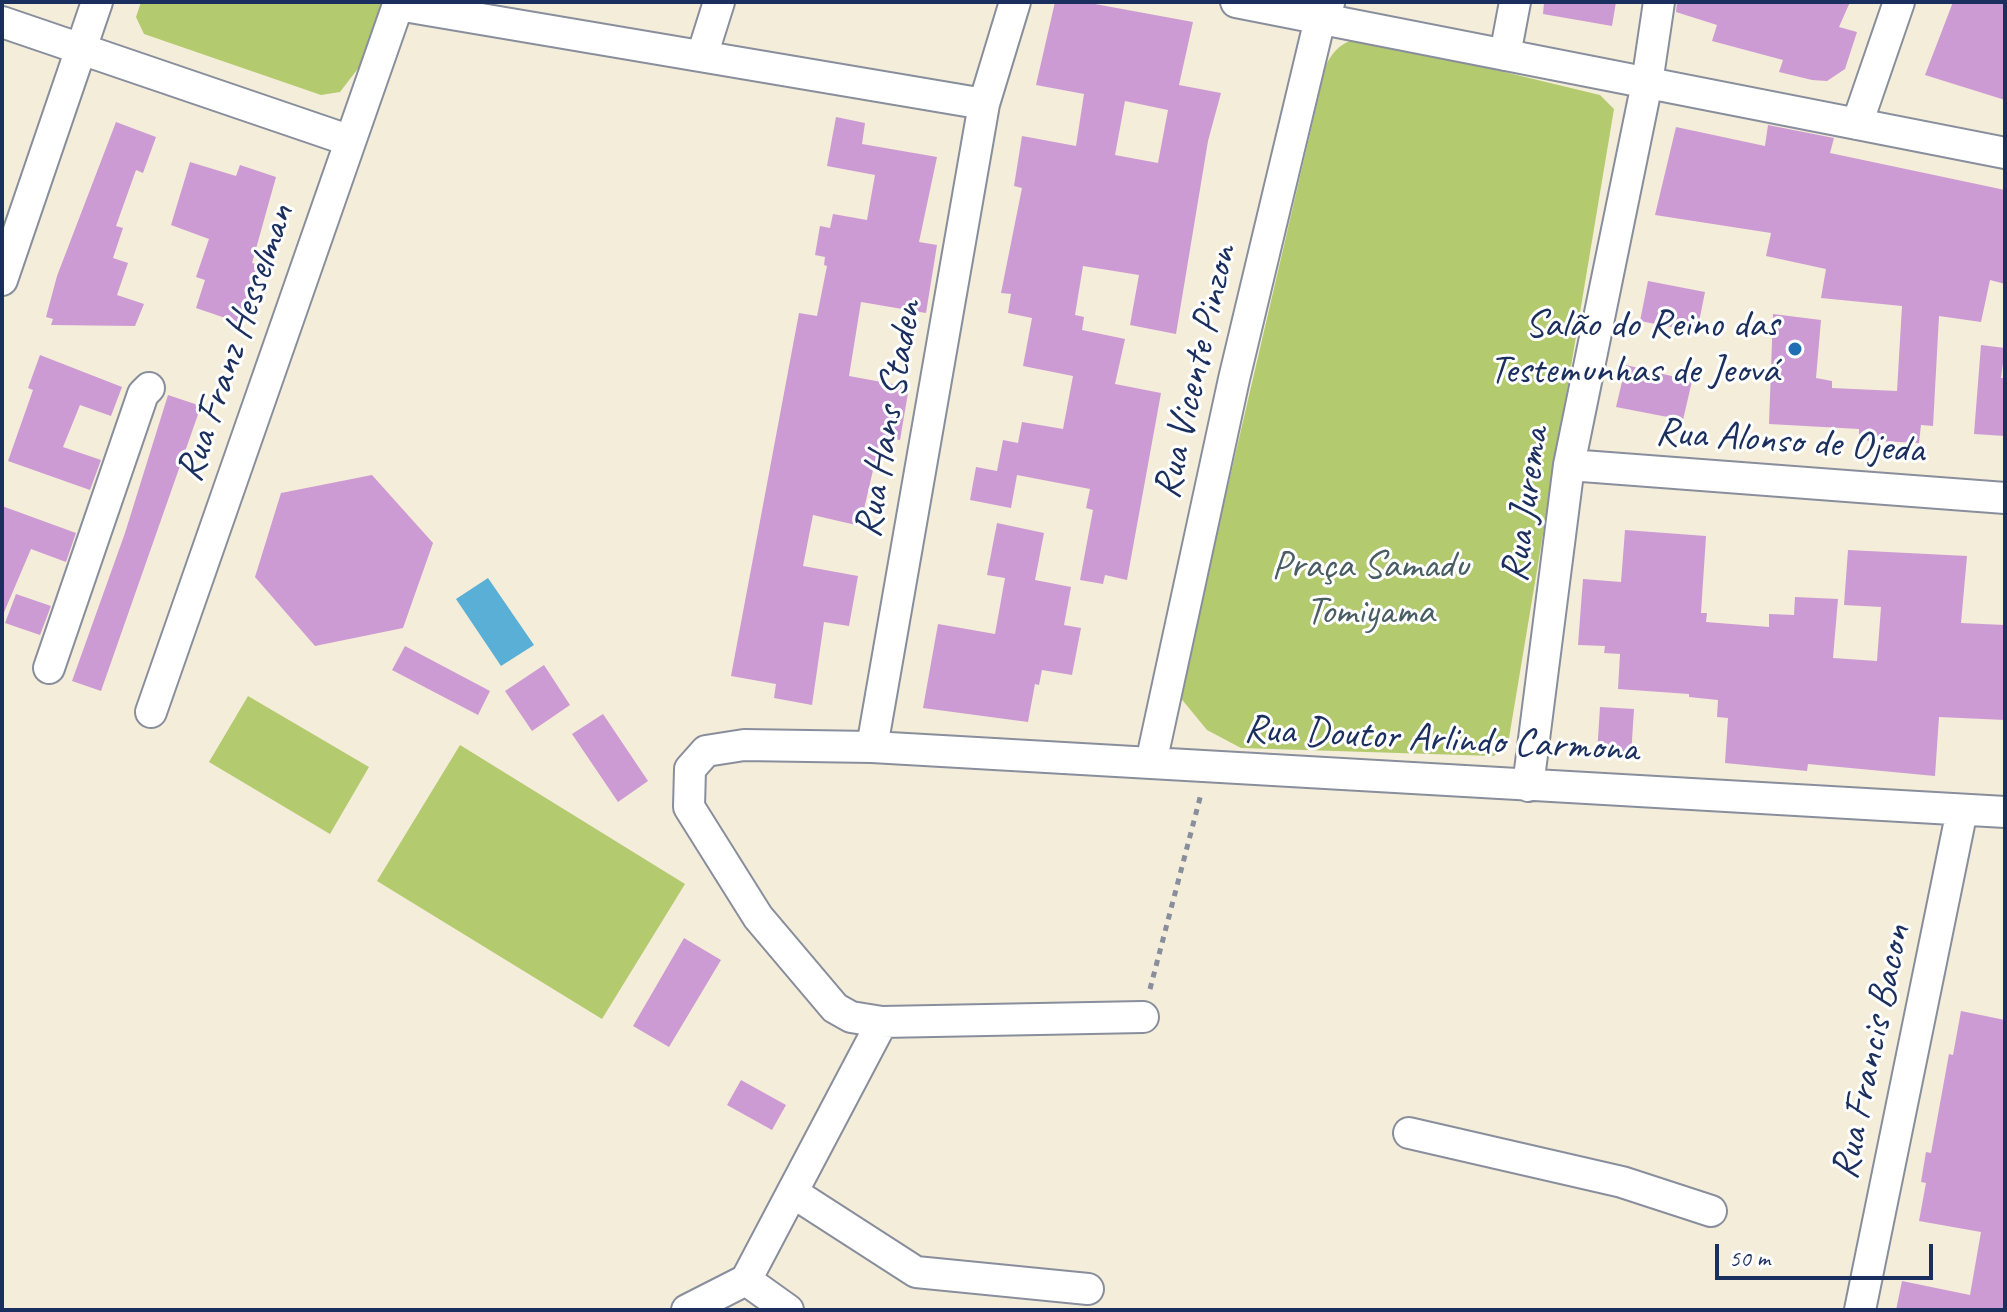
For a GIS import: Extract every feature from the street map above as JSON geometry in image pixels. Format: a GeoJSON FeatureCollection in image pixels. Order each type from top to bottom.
{"type":"FeatureCollection","features":[{"type":"Feature","properties":{"kind":"street"},"geometry":{"type":"LineString","coordinates":[[2,280],[97,2]]}},
{"type":"Feature","properties":{"kind":"street"},"geometry":{"type":"LineString","coordinates":[[702,56],[719,2]]}},
{"type":"Feature","properties":{"kind":"street","name":"Rua Hans Staden"},"geometry":{"type":"LineString","coordinates":[[872,747],[984,104],[1015,2]]}},
{"type":"Feature","properties":{"kind":"street"},"geometry":{"type":"LineString","coordinates":[[1236,2],[1325,10],[1505,55],[2005,153]]}},
{"type":"Feature","properties":{"kind":"street"},"geometry":{"type":"LineString","coordinates":[[1505,55],[1515,2]]}},
{"type":"Feature","properties":{"kind":"street","name":"Rua Jurema"},"geometry":{"type":"LineString","coordinates":[[1528,786],[1569,465],[1647,83],[1659,2]]}},
{"type":"Feature","properties":{"kind":"street"},"geometry":{"type":"LineString","coordinates":[[1857,124],[1899,2]]}},
{"type":"Feature","properties":{"kind":"street"},"geometry":{"type":"LineString","coordinates":[[398,3],[984,104]]}},
{"type":"Feature","properties":{"kind":"street","name":"Rua Franz Hesselman"},"geometry":{"type":"LineString","coordinates":[[151,712],[398,3]]}},
{"type":"Feature","properties":{"kind":"street","name":"Rua Vicente Pinzon"},"geometry":{"type":"LineString","coordinates":[[1151,763],[1234,379],[1325,10]]}},
{"type":"Feature","properties":{"kind":"street"},"geometry":{"type":"LineString","coordinates":[[2,22],[348,140]]}},
{"type":"Feature","properties":{"kind":"street"},"geometry":{"type":"LineString","coordinates":[[49,668],[143,394],[149,388]]}},
{"type":"Feature","properties":{"kind":"street","name":"Rua Alonso de Ojeda"},"geometry":{"type":"LineString","coordinates":[[1569,465],[2005,498]]}},
{"type":"Feature","properties":{"kind":"street","name":"Rua Doutor Arlindo Carmona"},"geometry":{"type":"LineString","coordinates":[[1143,1017],[882,1022],[851,1017],[835,1008],[758,917],[689,807],[690,769],[706,751],[744,745],[872,747],[2005,812]]}},
{"type":"Feature","properties":{"kind":"street","name":"Rua Francis Bacon"},"geometry":{"type":"LineString","coordinates":[[1860,1310],[1962,810]]}},
{"type":"Feature","properties":{"kind":"street"},"geometry":{"type":"LineString","coordinates":[[687,1310],[746,1280],[795,1194],[882,1022]]}},
{"type":"Feature","properties":{"kind":"street"},"geometry":{"type":"LineString","coordinates":[[1409,1133],[1622,1182],[1711,1211]]}},
{"type":"Feature","properties":{"kind":"street"},"geometry":{"type":"LineString","coordinates":[[795,1194],[916,1272],[1088,1289]]}},
{"type":"Feature","properties":{"kind":"street"},"geometry":{"type":"LineString","coordinates":[[746,1280],[788,1310]]}},
{"type":"Feature","properties":{"kind":"path"},"geometry":{"type":"LineString","coordinates":[[1143,1017],[1208,766]]}},
{"type":"Feature","properties":{"kind":"green space"},"geometry":{"type":"Polygon","coordinates":[[[141,2],[384,2],[363,62],[340,92],[321,95],[144,34],[136,17],[141,2]]]}},
{"type":"Feature","properties":{"kind":"green space","name":"Praça Samadu Tomiyama"},"geometry":{"type":"Polygon","coordinates":[[[1363,38],[1600,95],[1614,109],[1509,738],[1500,753],[1493,756],[1241,748],[1207,730],[1179,696],[1326,65],[1340,46],[1363,38]]]}},
{"type":"Feature","properties":{"kind":"green space"},"geometry":{"type":"Polygon","coordinates":[[[248,696],[369,767],[330,834],[209,762],[248,696]]]}},
{"type":"Feature","properties":{"kind":"green space"},"geometry":{"type":"Polygon","coordinates":[[[460,745],[685,884],[602,1019],[377,881],[460,745]]]}},
{"type":"Feature","properties":{"kind":"water"},"geometry":{"type":"Polygon","coordinates":[[[488,578],[534,645],[501,666],[456,599],[488,578]]]}},
{"type":"Feature","properties":{"kind":"building"},"geometry":{"type":"Polygon","coordinates":[[[1055,2],[1084,2],[1193,22],[1179,85],[1221,93],[1208,141],[1176,334],[1130,325],[1139,275],[1083,266],[1075,315],[1084,317],[1082,330],[1125,339],[1115,384],[1161,393],[1127,580],[1105,575],[1103,584],[1080,580],[1093,510],[1086,508],[1090,489],[1017,475],[1011,508],[970,500],[976,467],[997,471],[1003,440],[1018,443],[1022,422],[1063,429],[1073,376],[1023,366],[1032,318],[1008,313],[1011,294],[1001,293],[1022,188],[1014,186],[1022,136],[1076,146],[1084,94],[1036,85],[1055,2]],[[1125,101],[1115,155],[1158,163],[1168,110],[1125,101]]]}},
{"type":"Feature","properties":{"kind":"building"},"geometry":{"type":"Polygon","coordinates":[[[1544,2],[1616,2],[1612,26],[1543,14],[1544,2]]]}},
{"type":"Feature","properties":{"kind":"building"},"geometry":{"type":"Polygon","coordinates":[[[1677,2],[1850,2],[1839,27],[1857,32],[1845,69],[1827,81],[1812,80],[1779,72],[1783,60],[1712,41],[1717,25],[1676,12],[1677,2]]]}},
{"type":"Feature","properties":{"kind":"building"},"geometry":{"type":"Polygon","coordinates":[[[1953,2],[2005,2],[2005,100],[1925,75],[1953,2]]]}},
{"type":"Feature","properties":{"kind":"building"},"geometry":{"type":"Polygon","coordinates":[[[836,117],[865,123],[862,144],[937,157],[919,242],[937,245],[926,313],[861,302],[849,376],[909,387],[900,440],[881,436],[860,526],[813,515],[803,566],[858,576],[849,626],[824,622],[812,705],[774,698],[776,684],[731,676],[799,313],[817,316],[827,266],[824,265],[825,257],[815,255],[820,226],[830,228],[833,214],[867,220],[875,175],[827,166],[836,117]]]}},
{"type":"Feature","properties":{"kind":"building"},"geometry":{"type":"Polygon","coordinates":[[[116,122],[156,137],[143,173],[136,170],[116,226],[123,228],[113,258],[128,263],[117,295],[144,304],[135,326],[51,325],[53,319],[46,317],[57,276],[116,122]]]}},
{"type":"Feature","properties":{"kind":"building"},"geometry":{"type":"Polygon","coordinates":[[[1768,125],[1834,138],[1830,153],[2005,190],[2005,284],[1990,280],[1981,322],[1939,316],[1933,426],[1921,425],[1919,443],[1859,440],[1859,429],[1769,424],[1773,314],[1821,320],[1816,378],[1832,381],[1832,388],[1897,391],[1902,306],[1821,298],[1826,269],[1766,256],[1771,233],[1655,215],[1676,127],[1765,146],[1768,125]]]}},
{"type":"Feature","properties":{"kind":"building"},"geometry":{"type":"Polygon","coordinates":[[[190,162],[236,176],[240,165],[276,177],[252,263],[260,265],[237,322],[196,308],[205,280],[196,277],[209,239],[171,225],[190,162]]]}},
{"type":"Feature","properties":{"kind":"building"},"geometry":{"type":"Polygon","coordinates":[[[1648,281],[1705,292],[1697,332],[1640,321],[1648,281]]]}},
{"type":"Feature","properties":{"kind":"building"},"geometry":{"type":"Polygon","coordinates":[[[1981,345],[2005,348],[2001,378],[2005,378],[2005,436],[1974,434],[1981,345]]]}},
{"type":"Feature","properties":{"kind":"building"},"geometry":{"type":"Polygon","coordinates":[[[40,355],[122,387],[111,416],[80,405],[63,447],[101,460],[90,490],[8,461],[33,390],[28,388],[40,355]]]}},
{"type":"Feature","properties":{"kind":"building"},"geometry":{"type":"Polygon","coordinates":[[[1626,365],[1692,381],[1683,420],[1616,407],[1626,365]]]}},
{"type":"Feature","properties":{"kind":"building"},"geometry":{"type":"Polygon","coordinates":[[[168,395],[201,406],[101,691],[72,681],[125,533],[168,395]]]}},
{"type":"Feature","properties":{"kind":"building"},"geometry":{"type":"Polygon","coordinates":[[[372,475],[433,543],[403,628],[315,646],[255,577],[281,493],[372,475]]]}},
{"type":"Feature","properties":{"kind":"building"},"geometry":{"type":"Polygon","coordinates":[[[2,506],[76,533],[66,562],[31,549],[2,617],[2,506]]]}},
{"type":"Feature","properties":{"kind":"building"},"geometry":{"type":"Polygon","coordinates":[[[997,523],[1044,533],[1035,580],[1071,587],[1064,625],[1081,628],[1072,675],[1042,670],[1039,685],[1035,684],[1028,722],[923,708],[938,624],[995,634],[1005,578],[987,575],[997,523]]]}},
{"type":"Feature","properties":{"kind":"building"},"geometry":{"type":"Polygon","coordinates":[[[1625,530],[1706,536],[1701,613],[1707,613],[1706,622],[1769,627],[1769,614],[1794,615],[1795,597],[1838,599],[1833,658],[1877,661],[1881,607],[1844,605],[1848,550],[1967,556],[1961,623],[2005,625],[2005,720],[1939,717],[1935,776],[1808,764],[1807,771],[1725,763],[1728,718],[1717,717],[1718,700],[1689,697],[1689,694],[1618,689],[1620,654],[1604,653],[1605,646],[1578,645],[1583,579],[1621,582],[1625,530]]]}},
{"type":"Feature","properties":{"kind":"building"},"geometry":{"type":"Polygon","coordinates":[[[16,594],[51,606],[40,635],[5,623],[16,594]]]}},
{"type":"Feature","properties":{"kind":"building"},"geometry":{"type":"Polygon","coordinates":[[[405,646],[490,691],[478,715],[392,670],[405,646]]]}},
{"type":"Feature","properties":{"kind":"building"},"geometry":{"type":"Polygon","coordinates":[[[544,665],[570,705],[532,731],[505,691],[544,665]]]}},
{"type":"Feature","properties":{"kind":"building"},"geometry":{"type":"Polygon","coordinates":[[[1600,707],[1634,709],[1631,756],[1597,754],[1600,707]]]}},
{"type":"Feature","properties":{"kind":"building"},"geometry":{"type":"Polygon","coordinates":[[[603,714],[648,781],[618,802],[572,734],[603,714]]]}},
{"type":"Feature","properties":{"kind":"building"},"geometry":{"type":"Polygon","coordinates":[[[684,938],[721,960],[669,1047],[633,1026],[684,938]]]}},
{"type":"Feature","properties":{"kind":"building"},"geometry":{"type":"Polygon","coordinates":[[[1961,1011],[2005,1020],[2005,1310],[1896,1310],[1902,1281],[1970,1295],[1981,1232],[1919,1221],[1926,1183],[1921,1182],[1926,1152],[1931,1153],[1949,1054],[1953,1055],[1961,1011]]]}},
{"type":"Feature","properties":{"kind":"building"},"geometry":{"type":"Polygon","coordinates":[[[741,1080],[786,1105],[772,1130],[727,1105],[741,1080]]]}},
{"type":"Feature","properties":{"kind":"place","name":"Salão do Reino das Testemunhas de Jeová"},"geometry":{"type":"Point","coordinates":[1795,349]}}]}
